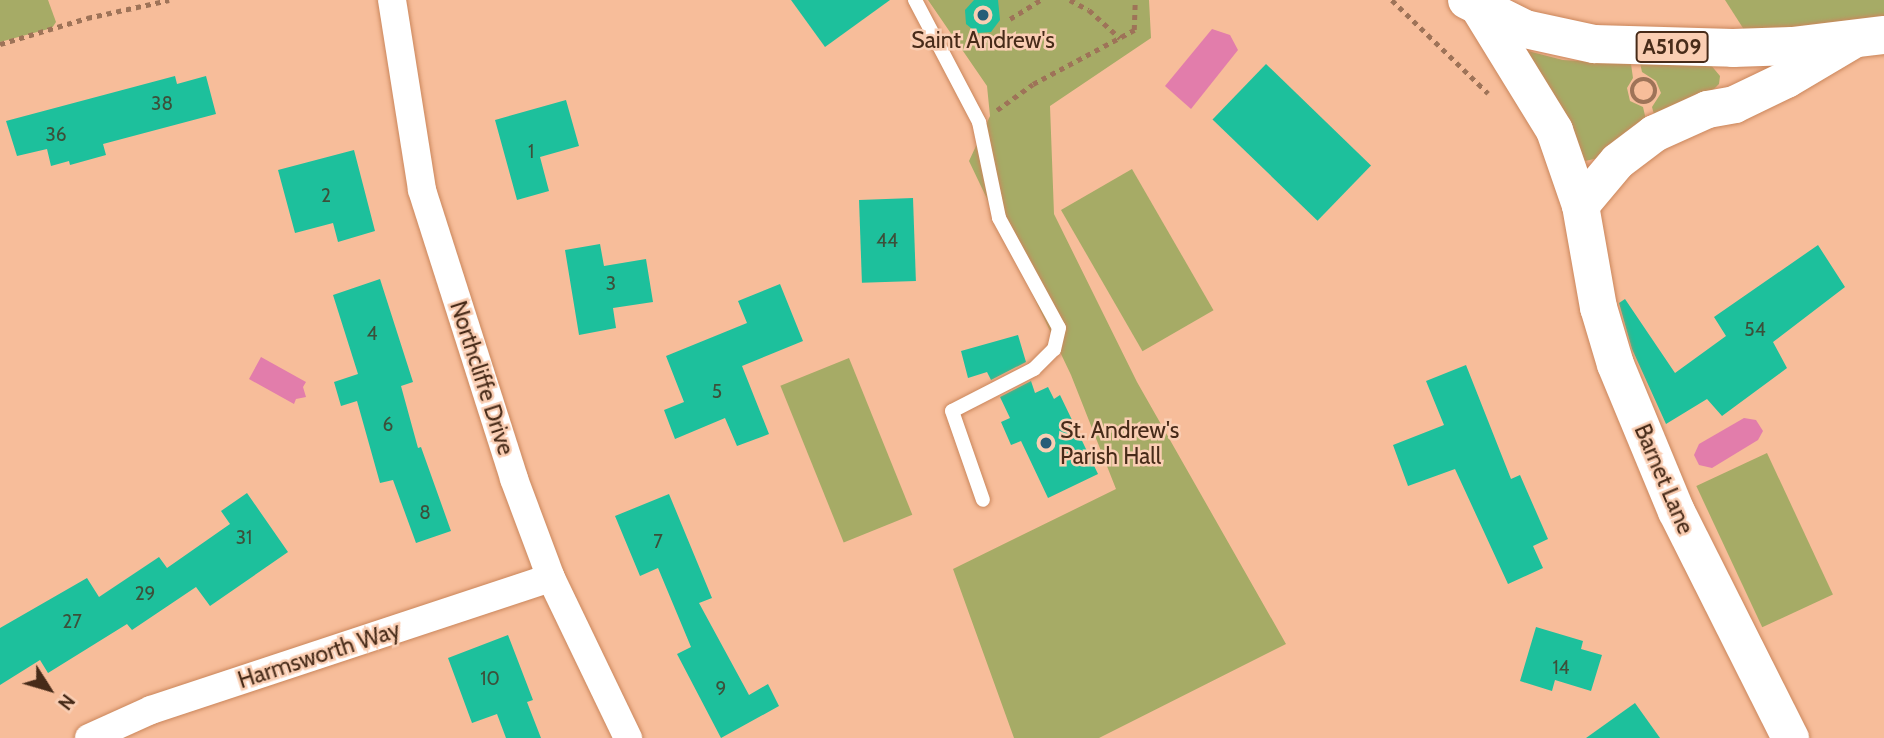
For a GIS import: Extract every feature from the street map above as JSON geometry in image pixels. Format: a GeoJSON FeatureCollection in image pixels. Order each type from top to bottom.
{"type":"FeatureCollection","features":[{"type":"Feature","properties":{"kind":"main road","name":"A5109"},"geometry":{"type":"LineString","coordinates":[[1473,4],[1525,29],[1594,44],[1733,48],[1868,37]]}},
{"type":"Feature","properties":{"kind":"street","name":"Northcliffe Drive"},"geometry":{"type":"LineString","coordinates":[[392,0],[422,190],[514,479],[551,578],[628,738]]}},
{"type":"Feature","properties":{"kind":"street","name":"Barnet Lane"},"geometry":{"type":"LineString","coordinates":[[1473,4],[1554,130],[1580,205],[1598,307],[1615,364],[1676,511],[1790,738]]}},
{"type":"Feature","properties":{"kind":"street"},"geometry":{"type":"LineString","coordinates":[[1580,205],[1617,161],[1641,141],[1707,109],[1734,104],[1868,37]]}},
{"type":"Feature","properties":{"kind":"street"},"geometry":{"type":"LineString","coordinates":[[1707,109],[1733,78],[1733,48]]}},
{"type":"Feature","properties":{"kind":"street","name":"Harmsworth Way"},"geometry":{"type":"LineString","coordinates":[[89,738],[151,710],[551,578]]}},
{"type":"Feature","properties":{"kind":"lane"},"geometry":{"type":"LineString","coordinates":[[915,0],[979,122],[999,218],[1059,328],[1054,349],[1034,369],[952,411],[983,500]]}},
{"type":"Feature","properties":{"kind":"path"},"geometry":{"type":"LineString","coordinates":[[0,44],[87,18],[169,0]]}},
{"type":"Feature","properties":{"kind":"path"},"geometry":{"type":"LineString","coordinates":[[1010,19],[1040,0]]}},
{"type":"Feature","properties":{"kind":"path"},"geometry":{"type":"LineString","coordinates":[[1070,0],[1089,10],[1120,38]]}},
{"type":"Feature","properties":{"kind":"path"},"geometry":{"type":"LineString","coordinates":[[979,122],[1033,84],[1134,30],[1135,0]]}},
{"type":"Feature","properties":{"kind":"path"},"geometry":{"type":"LineString","coordinates":[[1645,78],[1654,84],[1657,93],[1651,102],[1644,104],[1633,100],[1631,90],[1636,81],[1645,78]]}},
{"type":"Feature","properties":{"kind":"green space"},"geometry":{"type":"Polygon","coordinates":[[[0,0],[48,0],[56,22],[52,28],[0,42],[0,0]]]}},
{"type":"Feature","properties":{"kind":"green space"},"geometry":{"type":"Polygon","coordinates":[[[928,0],[1149,0],[1151,38],[1050,106],[1054,214],[1137,382],[1286,644],[1099,738],[1014,738],[953,569],[1116,489],[1071,375],[969,161],[990,116],[987,86],[928,0]]]}},
{"type":"Feature","properties":{"kind":"green space"},"geometry":{"type":"Polygon","coordinates":[[[1725,0],[1884,0],[1884,27],[1750,39],[1725,0]]]}},
{"type":"Feature","properties":{"kind":"green space"},"geometry":{"type":"Polygon","coordinates":[[[1524,50],[1563,60],[1631,64],[1633,78],[1627,88],[1630,101],[1643,107],[1647,124],[1599,158],[1585,161],[1524,50]]]}},
{"type":"Feature","properties":{"kind":"green space"},"geometry":{"type":"Polygon","coordinates":[[[1640,63],[1710,64],[1720,76],[1719,84],[1711,92],[1655,118],[1652,107],[1661,93],[1656,81],[1642,72],[1640,63]]]}},
{"type":"Feature","properties":{"kind":"green space"},"geometry":{"type":"Polygon","coordinates":[[[1132,169],[1214,310],[1142,351],[1061,210],[1132,169]]]}},
{"type":"Feature","properties":{"kind":"green space"},"geometry":{"type":"Polygon","coordinates":[[[849,358],[912,515],[844,542],[780,386],[849,358]]]}},
{"type":"Feature","properties":{"kind":"green space"},"geometry":{"type":"Polygon","coordinates":[[[1767,453],[1833,594],[1762,627],[1696,486],[1767,453]]]}},
{"type":"Feature","properties":{"kind":"shaded area"},"geometry":{"type":"Polygon","coordinates":[[[1212,29],[1230,35],[1238,50],[1191,109],[1165,86],[1212,29]]]}},
{"type":"Feature","properties":{"kind":"shaded area"},"geometry":{"type":"Polygon","coordinates":[[[261,357],[306,382],[303,387],[306,397],[296,399],[294,404],[249,379],[261,357]]]}},
{"type":"Feature","properties":{"kind":"shaded area"},"geometry":{"type":"Polygon","coordinates":[[[1744,418],[1756,420],[1763,431],[1758,440],[1712,468],[1699,465],[1694,455],[1699,444],[1744,418]]]}},
{"type":"Feature","properties":{"kind":"building"},"geometry":{"type":"Polygon","coordinates":[[[791,0],[890,0],[825,47],[791,0]]]}},
{"type":"Feature","properties":{"kind":"building","name":"Saint Andrew's"},"geometry":{"type":"Polygon","coordinates":[[[974,0],[998,0],[1000,20],[991,32],[977,33],[966,24],[965,10],[974,0]]]}},
{"type":"Feature","properties":{"kind":"building"},"geometry":{"type":"Polygon","coordinates":[[[1266,64],[1371,165],[1318,221],[1213,119],[1266,64]]]}},
{"type":"Feature","properties":{"kind":"building"},"geometry":{"type":"Polygon","coordinates":[[[175,76],[177,84],[206,76],[216,114],[103,144],[106,155],[70,165],[69,161],[51,166],[47,149],[17,156],[6,121],[175,76]]]}},
{"type":"Feature","properties":{"kind":"building"},"geometry":{"type":"Polygon","coordinates":[[[566,100],[579,146],[540,157],[549,191],[517,200],[495,120],[566,100]]]}},
{"type":"Feature","properties":{"kind":"building"},"geometry":{"type":"Polygon","coordinates":[[[354,150],[375,231],[338,242],[333,223],[295,233],[278,170],[354,150]]]}},
{"type":"Feature","properties":{"kind":"building"},"geometry":{"type":"Polygon","coordinates":[[[913,198],[916,281],[862,283],[859,200],[913,198]]]}},
{"type":"Feature","properties":{"kind":"building"},"geometry":{"type":"Polygon","coordinates":[[[600,244],[604,266],[646,259],[653,302],[613,308],[616,328],[579,335],[565,250],[600,244]]]}},
{"type":"Feature","properties":{"kind":"building"},"geometry":{"type":"Polygon","coordinates":[[[1818,245],[1845,287],[1773,342],[1787,368],[1722,416],[1707,399],[1666,424],[1632,349],[1619,303],[1625,299],[1675,373],[1726,336],[1714,317],[1818,245]]]}},
{"type":"Feature","properties":{"kind":"building"},"geometry":{"type":"Polygon","coordinates":[[[380,279],[413,382],[401,386],[418,448],[421,447],[451,531],[416,543],[393,480],[380,483],[357,401],[341,406],[334,382],[358,374],[333,295],[380,279]]]}},
{"type":"Feature","properties":{"kind":"building"},"geometry":{"type":"Polygon","coordinates":[[[780,284],[803,341],[742,366],[769,434],[737,446],[725,418],[675,439],[664,410],[684,402],[666,356],[747,323],[738,301],[780,284]]]}},
{"type":"Feature","properties":{"kind":"building"},"geometry":{"type":"Polygon","coordinates":[[[1018,335],[1026,362],[991,380],[987,372],[968,378],[961,351],[1018,335]]]}},
{"type":"Feature","properties":{"kind":"building"},"geometry":{"type":"Polygon","coordinates":[[[1466,365],[1511,479],[1520,475],[1548,539],[1533,546],[1543,568],[1508,584],[1455,469],[1408,486],[1393,445],[1444,425],[1426,381],[1466,365]]]}},
{"type":"Feature","properties":{"kind":"building","name":"St. Andrew's Parish Hall"},"geometry":{"type":"Polygon","coordinates":[[[1031,381],[1035,393],[1048,387],[1054,399],[1060,395],[1098,474],[1048,498],[1021,441],[1011,445],[1001,422],[1010,418],[1000,397],[1031,381]]]}},
{"type":"Feature","properties":{"kind":"building"},"geometry":{"type":"Polygon","coordinates":[[[247,493],[288,552],[210,606],[196,587],[132,630],[127,624],[48,673],[40,660],[0,685],[0,628],[87,578],[99,597],[159,557],[167,568],[230,524],[221,511],[247,493]]]}},
{"type":"Feature","properties":{"kind":"building"},"geometry":{"type":"Polygon","coordinates":[[[669,494],[712,598],[699,603],[749,695],[768,684],[779,706],[721,738],[677,654],[691,647],[658,568],[640,576],[615,516],[669,494]]]}},
{"type":"Feature","properties":{"kind":"building"},"geometry":{"type":"Polygon","coordinates":[[[1536,627],[1583,641],[1581,649],[1602,655],[1591,691],[1555,680],[1552,691],[1520,681],[1536,627]]]}},
{"type":"Feature","properties":{"kind":"building"},"geometry":{"type":"Polygon","coordinates":[[[508,635],[533,700],[527,702],[541,738],[506,738],[497,714],[472,723],[448,658],[508,635]]]}},
{"type":"Feature","properties":{"kind":"building"},"geometry":{"type":"Polygon","coordinates":[[[1635,703],[1660,738],[1586,738],[1635,703]]]}},
{"type":"Feature","properties":{"kind":"place","name":"Saint Andrew's"},"geometry":{"type":"Point","coordinates":[983,15]}},
{"type":"Feature","properties":{"kind":"place","name":"St. Andrew's Parish Hall"},"geometry":{"type":"Point","coordinates":[1046,443]}}]}
